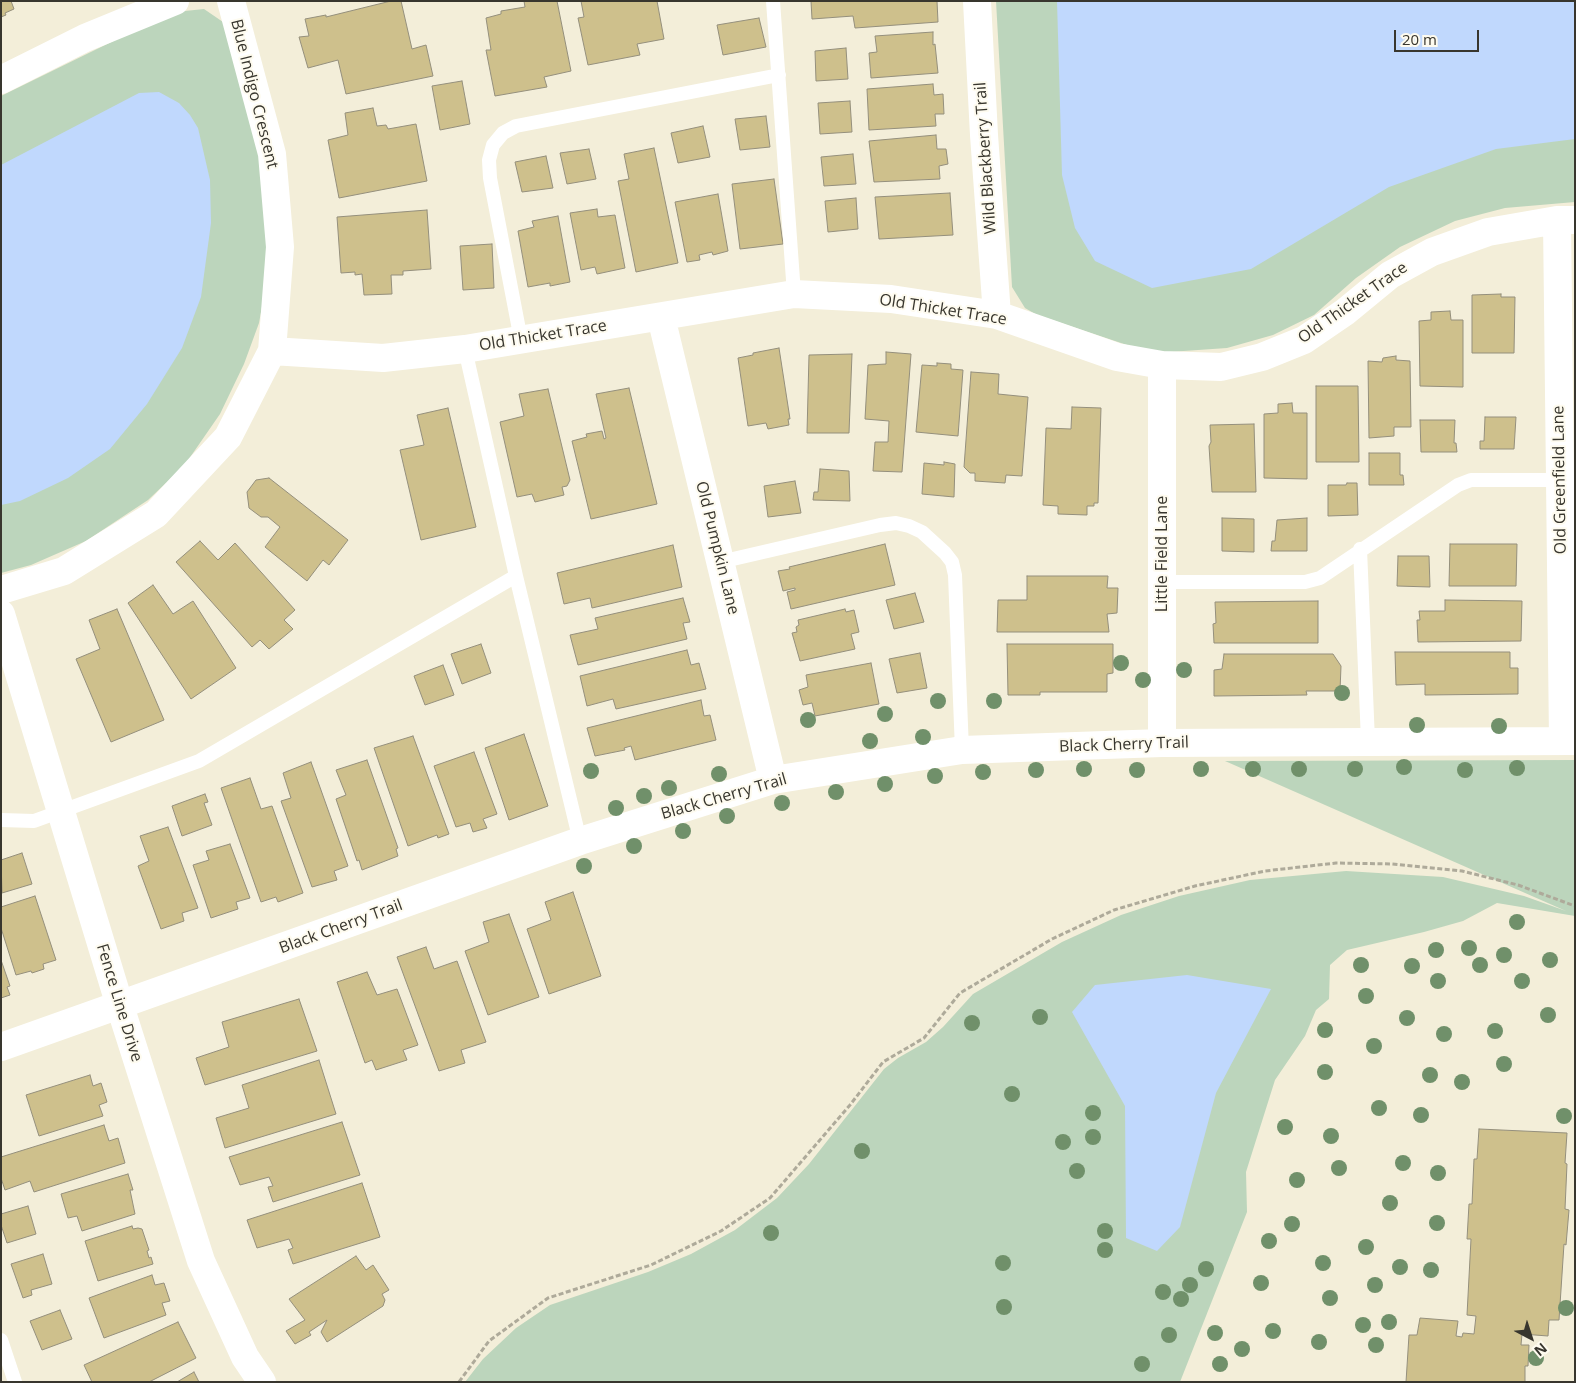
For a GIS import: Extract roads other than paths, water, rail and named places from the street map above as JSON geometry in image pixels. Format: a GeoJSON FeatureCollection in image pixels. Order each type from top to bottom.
{"type":"FeatureCollection","features":[{"type":"Feature","properties":{"kind":"street"},"geometry":{"type":"LineString","coordinates":[[1,80],[85,38],[175,1]]}},
{"type":"Feature","properties":{"kind":"street","name":"Blue Indigo Crescent"},"geometry":{"type":"LineString","coordinates":[[1,590],[64,571],[156,514],[228,437],[272,351],[280,247],[272,154],[231,1]]}},
{"type":"Feature","properties":{"kind":"street","name":"Wild Blackberry Trail"},"geometry":{"type":"LineString","coordinates":[[977,1],[984,135],[997,315]]}},
{"type":"Feature","properties":{"kind":"street","name":"Old Thicket Trace"},"geometry":{"type":"LineString","coordinates":[[272,351],[383,358],[465,349],[794,294],[891,299],[997,315],[1117,358],[1162,365],[1221,367],[1262,357],[1304,340],[1345,312],[1390,275],[1432,252],[1488,232],[1566,220]]}},
{"type":"Feature","properties":{"kind":"street","name":"Old Greenfield Lane"},"geometry":{"type":"LineString","coordinates":[[1566,220],[1567,423],[1560,480],[1569,740]]}},
{"type":"Feature","properties":{"kind":"street","name":"Old Pumpkin Lane"},"geometry":{"type":"LineString","coordinates":[[661,317],[773,780]]}},
{"type":"Feature","properties":{"kind":"street","name":"Little Field Lane"},"geometry":{"type":"LineString","coordinates":[[1162,365],[1162,743]]}},
{"type":"Feature","properties":{"kind":"street","name":"Fence Line Drive"},"geometry":{"type":"LineString","coordinates":[[1,614],[120,1006],[201,1261],[245,1358],[262,1382]]}},
{"type":"Feature","properties":{"kind":"street","name":"Black Cherry Trail"},"geometry":{"type":"LineString","coordinates":[[1,1047],[580,841],[773,780],[962,750],[1162,743],[1569,740]]}},
{"type":"Feature","properties":{"kind":"lane"},"geometry":{"type":"LineString","coordinates":[[773,1],[794,294]]}},
{"type":"Feature","properties":{"kind":"lane"},"geometry":{"type":"LineString","coordinates":[[521,340],[490,178],[489,160],[493,145],[503,133],[516,126],[778,75]]}},
{"type":"Feature","properties":{"kind":"lane"},"geometry":{"type":"LineString","coordinates":[[465,349],[516,576],[580,841]]}},
{"type":"Feature","properties":{"kind":"lane"},"geometry":{"type":"LineString","coordinates":[[1162,582],[1305,582],[1320,578],[1360,549],[1458,485],[1471,480],[1560,480]]}},
{"type":"Feature","properties":{"kind":"lane"},"geometry":{"type":"LineString","coordinates":[[720,562],[880,525],[896,523],[922,532],[945,553],[952,562],[955,574],[962,750]]}},
{"type":"Feature","properties":{"kind":"lane"},"geometry":{"type":"LineString","coordinates":[[1360,549],[1368,741]]}},
{"type":"Feature","properties":{"kind":"lane"},"geometry":{"type":"LineString","coordinates":[[1,820],[34,821],[199,762],[516,576]]}},
{"type":"Feature","properties":{"kind":"lane"},"geometry":{"type":"LineString","coordinates":[[1,1340],[15,1382]]}},
{"type":"Feature","properties":{"kind":"water"},"geometry":{"type":"Polygon","coordinates":[[[1057,1],[1575,1],[1575,139],[1496,149],[1389,187],[1251,269],[1152,288],[1095,261],[1075,228],[1062,175],[1057,1]]]}},
{"type":"Feature","properties":{"kind":"water"},"geometry":{"type":"Polygon","coordinates":[[[159,92],[179,103],[198,128],[210,180],[211,223],[201,297],[182,348],[147,404],[110,449],[68,478],[20,501],[1,505],[1,165],[139,93],[159,92]]]}},
{"type":"Feature","properties":{"kind":"water"},"geometry":{"type":"Polygon","coordinates":[[[1187,975],[1271,989],[1216,1093],[1180,1227],[1157,1251],[1126,1238],[1125,1106],[1072,1012],[1095,985],[1187,975]]]}}]}
